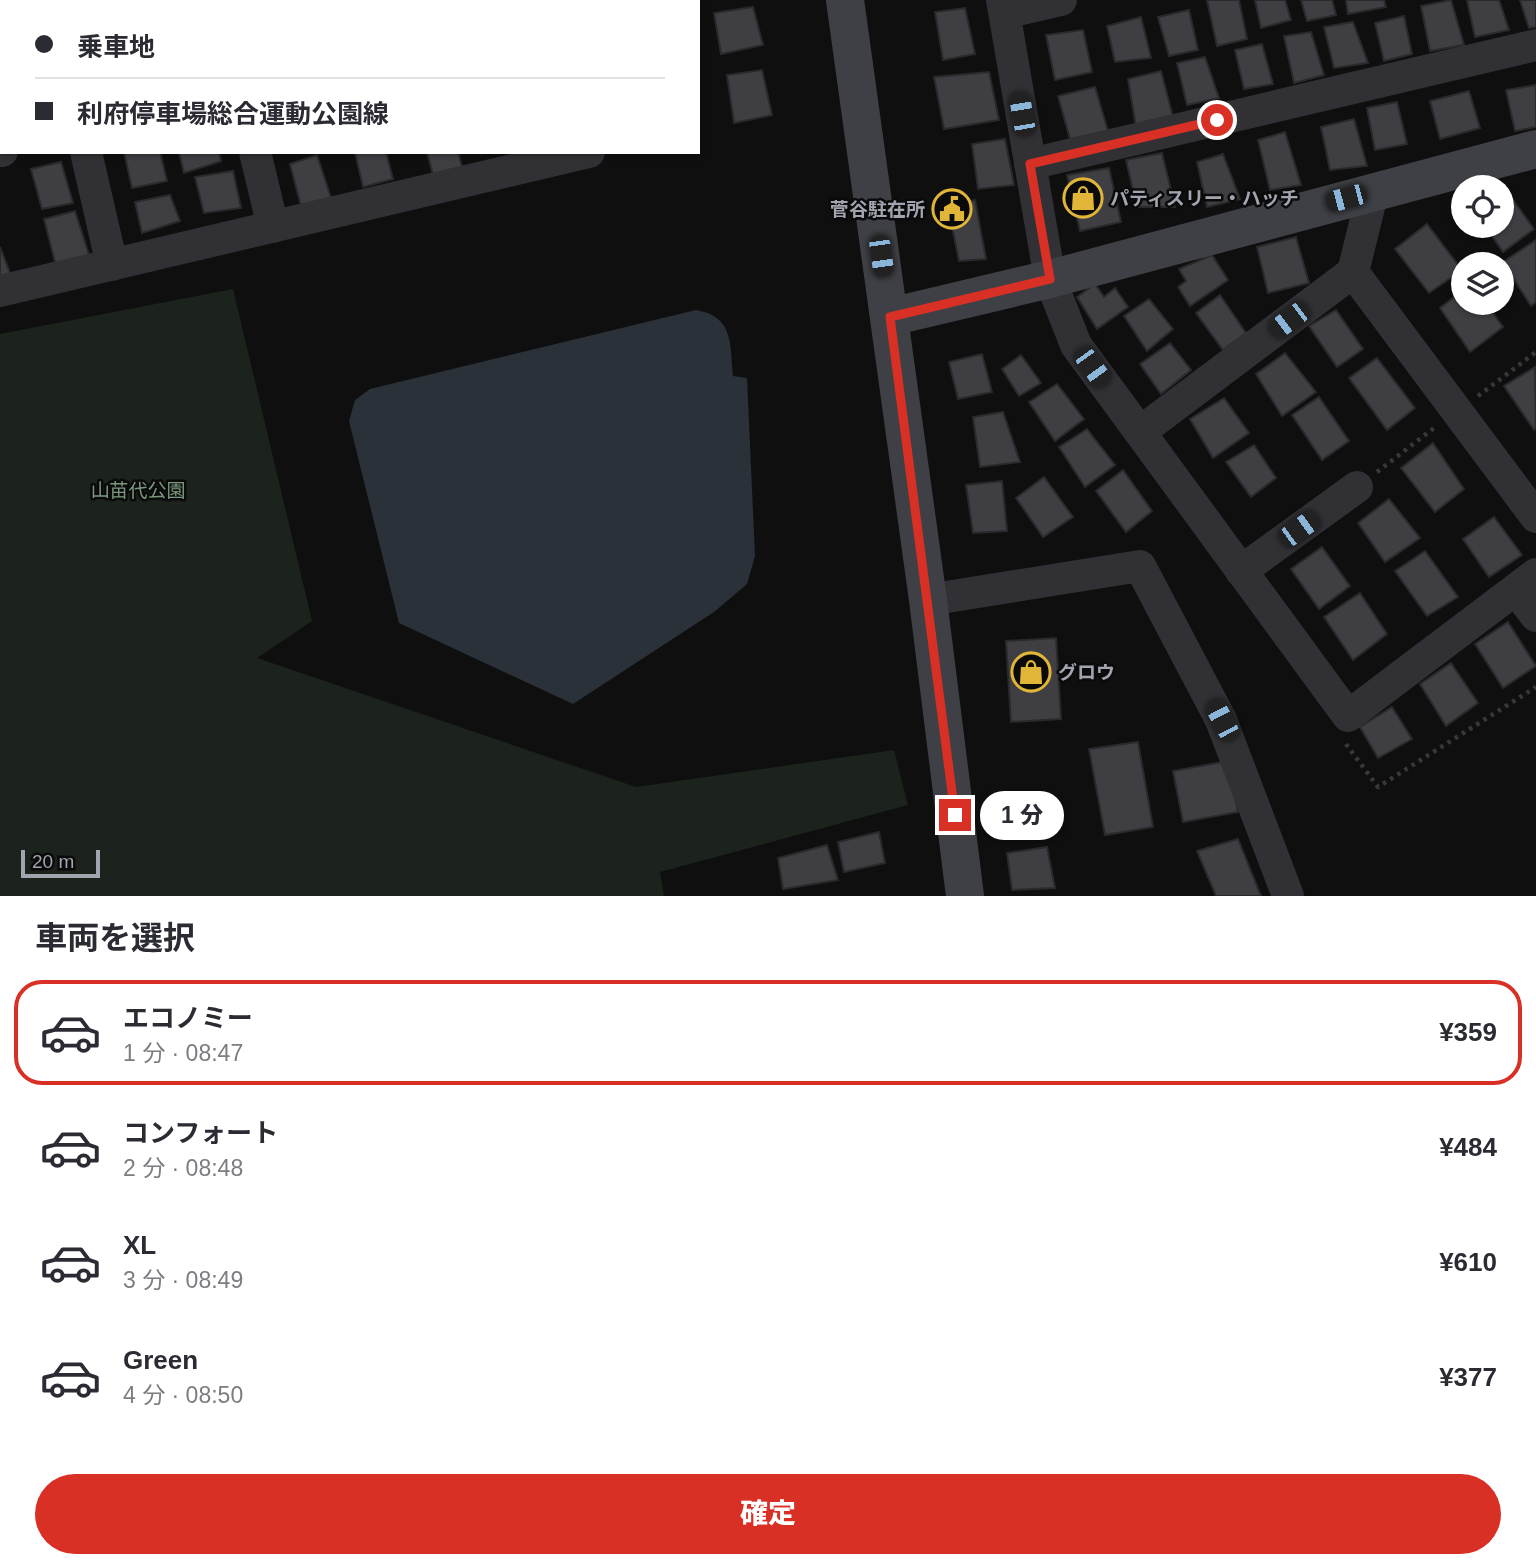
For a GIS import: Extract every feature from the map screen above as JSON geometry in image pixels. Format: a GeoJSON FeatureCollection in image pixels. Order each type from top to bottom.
{"type":"FeatureCollection","features":[{"type":"Feature","properties":{"kind":"main road"},"geometry":{"type":"LineString","coordinates":[[845,0],[928,600],[965,896]]}},
{"type":"Feature","properties":{"kind":"main road"},"geometry":{"type":"LineString","coordinates":[[890,317],[1050,279],[1536,149]]}},
{"type":"Feature","properties":{"kind":"street"},"geometry":{"type":"LineString","coordinates":[[1061,0],[1004,6],[1050,279],[1076,345],[1348,716],[1526,582],[1536,616]]}},
{"type":"Feature","properties":{"kind":"street"},"geometry":{"type":"LineString","coordinates":[[1030,164],[1536,45]]}},
{"type":"Feature","properties":{"kind":"street"},"geometry":{"type":"LineString","coordinates":[[86,154],[112,265]]}},
{"type":"Feature","properties":{"kind":"street"},"geometry":{"type":"LineString","coordinates":[[255,154],[273,227]]}},
{"type":"Feature","properties":{"kind":"street"},"geometry":{"type":"LineString","coordinates":[[0,291],[581,154]]}},
{"type":"Feature","properties":{"kind":"street"},"geometry":{"type":"LineString","coordinates":[[1140,432],[1353,272],[1373,191]]}},
{"type":"Feature","properties":{"kind":"street"},"geometry":{"type":"LineString","coordinates":[[1353,272],[1536,517]]}},
{"type":"Feature","properties":{"kind":"street"},"geometry":{"type":"LineString","coordinates":[[1241,571],[1357,487]]}},
{"type":"Feature","properties":{"kind":"street"},"geometry":{"type":"LineString","coordinates":[[928,600],[1140,566],[1222,720],[1288,896]]}},
{"type":"Feature","properties":{"kind":"path"},"geometry":{"type":"LineString","coordinates":[[1348,716],[1339,733],[1378,787],[1536,687]]}},
{"type":"Feature","properties":{"kind":"green space","name":"山苗代公園"},"geometry":{"type":"Polygon","coordinates":[[[233,289],[312,621],[257,658],[636,787],[894,750],[908,805],[660,872],[664,896],[0,896],[0,334],[233,289]]]}},
{"type":"Feature","properties":{"kind":"shaded area"},"geometry":{"type":"Polygon","coordinates":[[[696,310],[708,313],[724,325],[730,343],[733,376],[747,378],[755,556],[747,584],[714,612],[573,704],[399,623],[349,421],[355,400],[370,389],[696,310]]]}},
{"type":"Feature","properties":{"kind":"building"},"geometry":{"type":"Polygon","coordinates":[[[1207,0],[1239,0],[1247,39],[1217,46],[1207,0]]]}},
{"type":"Feature","properties":{"kind":"building"},"geometry":{"type":"Polygon","coordinates":[[[1255,0],[1285,0],[1291,20],[1261,28],[1255,0]]]}},
{"type":"Feature","properties":{"kind":"building"},"geometry":{"type":"Polygon","coordinates":[[[1301,0],[1332,0],[1336,15],[1307,21],[1301,0]]]}},
{"type":"Feature","properties":{"kind":"building"},"geometry":{"type":"Polygon","coordinates":[[[1346,0],[1384,0],[1386,7],[1348,14],[1346,0]]]}},
{"type":"Feature","properties":{"kind":"building"},"geometry":{"type":"Polygon","coordinates":[[[1451,0],[1464,45],[1430,51],[1421,6],[1451,0]]]}},
{"type":"Feature","properties":{"kind":"building"},"geometry":{"type":"Polygon","coordinates":[[[1467,0],[1499,0],[1509,30],[1475,37],[1467,0]]]}},
{"type":"Feature","properties":{"kind":"building"},"geometry":{"type":"Polygon","coordinates":[[[1520,0],[1536,0],[1536,27],[1529,28],[1520,0]]]}},
{"type":"Feature","properties":{"kind":"building"},"geometry":{"type":"Polygon","coordinates":[[[753,7],[763,45],[721,54],[714,13],[753,7]]]}},
{"type":"Feature","properties":{"kind":"building"},"geometry":{"type":"Polygon","coordinates":[[[965,8],[975,54],[943,60],[935,12],[965,8]]]}},
{"type":"Feature","properties":{"kind":"building"},"geometry":{"type":"Polygon","coordinates":[[[1189,10],[1198,50],[1169,56],[1158,17],[1189,10]]]}},
{"type":"Feature","properties":{"kind":"building"},"geometry":{"type":"Polygon","coordinates":[[[1404,16],[1412,54],[1384,61],[1375,23],[1404,16]]]}},
{"type":"Feature","properties":{"kind":"building"},"geometry":{"type":"Polygon","coordinates":[[[1141,17],[1151,58],[1115,62],[1107,26],[1141,17]]]}},
{"type":"Feature","properties":{"kind":"building"},"geometry":{"type":"Polygon","coordinates":[[[1353,22],[1368,63],[1334,68],[1324,27],[1353,22]]]}},
{"type":"Feature","properties":{"kind":"building"},"geometry":{"type":"Polygon","coordinates":[[[1083,30],[1092,72],[1055,80],[1046,35],[1083,30]]]}},
{"type":"Feature","properties":{"kind":"building"},"geometry":{"type":"Polygon","coordinates":[[[1311,32],[1324,75],[1294,83],[1284,36],[1311,32]]]}},
{"type":"Feature","properties":{"kind":"building"},"geometry":{"type":"Polygon","coordinates":[[[1262,44],[1273,84],[1244,89],[1235,50],[1262,44]]]}},
{"type":"Feature","properties":{"kind":"building"},"geometry":{"type":"Polygon","coordinates":[[[1205,57],[1219,98],[1187,105],[1177,63],[1205,57]]]}},
{"type":"Feature","properties":{"kind":"building"},"geometry":{"type":"Polygon","coordinates":[[[762,70],[772,115],[734,123],[727,75],[762,70]]]}},
{"type":"Feature","properties":{"kind":"building"},"geometry":{"type":"Polygon","coordinates":[[[1161,71],[1174,121],[1136,127],[1128,79],[1161,71]]]}},
{"type":"Feature","properties":{"kind":"building"},"geometry":{"type":"Polygon","coordinates":[[[989,72],[999,120],[944,129],[934,77],[989,72]]]}},
{"type":"Feature","properties":{"kind":"building"},"geometry":{"type":"Polygon","coordinates":[[[1536,85],[1536,127],[1515,131],[1506,90],[1536,85]]]}},
{"type":"Feature","properties":{"kind":"building"},"geometry":{"type":"Polygon","coordinates":[[[1095,87],[1108,131],[1070,139],[1058,96],[1095,87]]]}},
{"type":"Feature","properties":{"kind":"building"},"geometry":{"type":"Polygon","coordinates":[[[1469,91],[1480,128],[1440,139],[1430,101],[1469,91]]]}},
{"type":"Feature","properties":{"kind":"building"},"geometry":{"type":"Polygon","coordinates":[[[1397,102],[1407,144],[1375,150],[1367,108],[1397,102]]]}},
{"type":"Feature","properties":{"kind":"building"},"geometry":{"type":"Polygon","coordinates":[[[1354,119],[1367,166],[1330,170],[1321,127],[1354,119]]]}},
{"type":"Feature","properties":{"kind":"building"},"geometry":{"type":"Polygon","coordinates":[[[1285,132],[1301,185],[1270,190],[1258,140],[1285,132]]]}},
{"type":"Feature","properties":{"kind":"building"},"geometry":{"type":"Polygon","coordinates":[[[1005,139],[1014,185],[978,189],[972,144],[1005,139]]]}},
{"type":"Feature","properties":{"kind":"building"},"geometry":{"type":"Polygon","coordinates":[[[1162,153],[1175,207],[1137,207],[1126,160],[1162,153]]]}},
{"type":"Feature","properties":{"kind":"building"},"geometry":{"type":"Polygon","coordinates":[[[124,154],[160,154],[167,181],[132,188],[124,154]]]}},
{"type":"Feature","properties":{"kind":"building"},"geometry":{"type":"Polygon","coordinates":[[[179,154],[219,154],[221,161],[184,173],[179,154]]]}},
{"type":"Feature","properties":{"kind":"building"},"geometry":{"type":"Polygon","coordinates":[[[355,154],[387,154],[393,179],[363,187],[355,154]]]}},
{"type":"Feature","properties":{"kind":"building"},"geometry":{"type":"Polygon","coordinates":[[[428,154],[459,154],[462,167],[433,175],[428,154]]]}},
{"type":"Feature","properties":{"kind":"building"},"geometry":{"type":"Polygon","coordinates":[[[1223,154],[1240,199],[1207,207],[1197,162],[1223,154]]]}},
{"type":"Feature","properties":{"kind":"building"},"geometry":{"type":"Polygon","coordinates":[[[317,155],[331,198],[301,206],[290,164],[317,155]]]}},
{"type":"Feature","properties":{"kind":"building"},"geometry":{"type":"Polygon","coordinates":[[[61,162],[73,203],[42,209],[31,169],[61,162]]]}},
{"type":"Feature","properties":{"kind":"building"},"geometry":{"type":"Polygon","coordinates":[[[1109,168],[1121,222],[1080,231],[1067,175],[1109,168]]]}},
{"type":"Feature","properties":{"kind":"building"},"geometry":{"type":"Polygon","coordinates":[[[233,171],[241,208],[204,213],[195,177],[233,171]]]}},
{"type":"Feature","properties":{"kind":"building"},"geometry":{"type":"Polygon","coordinates":[[[170,195],[180,221],[142,233],[135,202],[170,195]]]}},
{"type":"Feature","properties":{"kind":"building"},"geometry":{"type":"Polygon","coordinates":[[[975,200],[986,259],[959,261],[948,206],[975,200]]]}},
{"type":"Feature","properties":{"kind":"building"},"geometry":{"type":"Polygon","coordinates":[[[1514,201],[1534,229],[1503,252],[1493,238],[1514,238],[1514,201]]]}},
{"type":"Feature","properties":{"kind":"building"},"geometry":{"type":"Polygon","coordinates":[[[75,211],[90,258],[56,266],[44,219],[75,211]]]}},
{"type":"Feature","properties":{"kind":"building"},"geometry":{"type":"Polygon","coordinates":[[[1427,224],[1451,256],[1451,278],[1429,293],[1395,249],[1427,224]]]}},
{"type":"Feature","properties":{"kind":"building"},"geometry":{"type":"Polygon","coordinates":[[[1296,237],[1309,283],[1268,293],[1257,247],[1296,237]]]}},
{"type":"Feature","properties":{"kind":"building"},"geometry":{"type":"Polygon","coordinates":[[[1536,240],[1536,302],[1531,306],[1514,279],[1514,255],[1536,240]]]}},
{"type":"Feature","properties":{"kind":"building"},"geometry":{"type":"Polygon","coordinates":[[[0,247],[13,281],[0,283],[0,247]]]}},
{"type":"Feature","properties":{"kind":"building"},"geometry":{"type":"Polygon","coordinates":[[[1212,255],[1228,280],[1190,306],[1178,287],[1186,281],[1179,269],[1212,255]]]}},
{"type":"Feature","properties":{"kind":"building"},"geometry":{"type":"Polygon","coordinates":[[[1095,284],[1104,297],[1115,288],[1128,307],[1097,329],[1077,297],[1095,284]]]}},
{"type":"Feature","properties":{"kind":"building"},"geometry":{"type":"Polygon","coordinates":[[[1220,295],[1246,333],[1223,350],[1196,313],[1220,295]]]}},
{"type":"Feature","properties":{"kind":"building"},"geometry":{"type":"Polygon","coordinates":[[[1149,299],[1173,329],[1147,351],[1124,316],[1149,299]]]}},
{"type":"Feature","properties":{"kind":"building"},"geometry":{"type":"Polygon","coordinates":[[[1451,299],[1451,315],[1494,315],[1503,327],[1470,352],[1440,308],[1451,299]]]}},
{"type":"Feature","properties":{"kind":"building"},"geometry":{"type":"Polygon","coordinates":[[[1336,310],[1363,349],[1337,367],[1309,326],[1336,310]]]}},
{"type":"Feature","properties":{"kind":"building"},"geometry":{"type":"Polygon","coordinates":[[[1170,343],[1191,370],[1161,394],[1140,364],[1170,343]]]}},
{"type":"Feature","properties":{"kind":"building"},"geometry":{"type":"Polygon","coordinates":[[[1285,353],[1316,392],[1282,416],[1256,374],[1285,353]]]}},
{"type":"Feature","properties":{"kind":"building"},"geometry":{"type":"Polygon","coordinates":[[[982,354],[992,392],[958,399],[949,362],[982,354]]]}},
{"type":"Feature","properties":{"kind":"building"},"geometry":{"type":"Polygon","coordinates":[[[1021,355],[1041,383],[1019,396],[1002,369],[1021,355]]]}},
{"type":"Feature","properties":{"kind":"building"},"geometry":{"type":"Polygon","coordinates":[[[1377,358],[1415,408],[1387,430],[1349,378],[1377,358]]]}},
{"type":"Feature","properties":{"kind":"building"},"geometry":{"type":"Polygon","coordinates":[[[1535,367],[1536,428],[1534,430],[1504,386],[1535,367]]]}},
{"type":"Feature","properties":{"kind":"building"},"geometry":{"type":"Polygon","coordinates":[[[1057,384],[1084,419],[1055,441],[1029,402],[1057,384]]]}},
{"type":"Feature","properties":{"kind":"building"},"geometry":{"type":"Polygon","coordinates":[[[1319,397],[1349,441],[1322,460],[1292,415],[1319,397]]]}},
{"type":"Feature","properties":{"kind":"building"},"geometry":{"type":"Polygon","coordinates":[[[1224,398],[1249,433],[1213,458],[1190,419],[1224,398]]]}},
{"type":"Feature","properties":{"kind":"building"},"geometry":{"type":"Polygon","coordinates":[[[1003,412],[1020,462],[980,467],[973,417],[1003,412]]]}},
{"type":"Feature","properties":{"kind":"building"},"geometry":{"type":"Polygon","coordinates":[[[1087,429],[1115,465],[1085,487],[1059,447],[1087,429]]]}},
{"type":"Feature","properties":{"kind":"building"},"geometry":{"type":"Polygon","coordinates":[[[1433,443],[1464,489],[1435,512],[1401,468],[1433,443]]]}},
{"type":"Feature","properties":{"kind":"building"},"geometry":{"type":"Polygon","coordinates":[[[1254,445],[1276,478],[1251,497],[1226,462],[1254,445]]]}},
{"type":"Feature","properties":{"kind":"building"},"geometry":{"type":"Polygon","coordinates":[[[1123,470],[1152,511],[1126,532],[1096,491],[1123,470]]]}},
{"type":"Feature","properties":{"kind":"building"},"geometry":{"type":"Polygon","coordinates":[[[1044,477],[1073,517],[1043,537],[1016,498],[1044,477]]]}},
{"type":"Feature","properties":{"kind":"building"},"geometry":{"type":"Polygon","coordinates":[[[1002,481],[1007,531],[973,533],[966,485],[1002,481]]]}},
{"type":"Feature","properties":{"kind":"building"},"geometry":{"type":"Polygon","coordinates":[[[1389,499],[1420,538],[1385,562],[1358,523],[1389,499]]]}},
{"type":"Feature","properties":{"kind":"building"},"geometry":{"type":"Polygon","coordinates":[[[1494,517],[1522,555],[1489,577],[1463,539],[1494,517]]]}},
{"type":"Feature","properties":{"kind":"building"},"geometry":{"type":"Polygon","coordinates":[[[1322,547],[1350,586],[1319,609],[1291,569],[1322,547]]]}},
{"type":"Feature","properties":{"kind":"building"},"geometry":{"type":"Polygon","coordinates":[[[1425,551],[1458,597],[1427,616],[1395,571],[1425,551]]]}},
{"type":"Feature","properties":{"kind":"building"},"geometry":{"type":"Polygon","coordinates":[[[1360,593],[1387,634],[1353,660],[1324,617],[1360,593]]]}},
{"type":"Feature","properties":{"kind":"building"},"geometry":{"type":"Polygon","coordinates":[[[1508,622],[1536,666],[1503,688],[1475,644],[1508,622]]]}},
{"type":"Feature","properties":{"kind":"building"},"geometry":{"type":"Polygon","coordinates":[[[1056,638],[1061,719],[1011,722],[1006,641],[1056,638]]]}},
{"type":"Feature","properties":{"kind":"building"},"geometry":{"type":"Polygon","coordinates":[[[1451,663],[1478,703],[1446,726],[1420,684],[1451,663]]]}},
{"type":"Feature","properties":{"kind":"building"},"geometry":{"type":"Polygon","coordinates":[[[1392,707],[1412,739],[1378,758],[1360,727],[1392,707]]]}},
{"type":"Feature","properties":{"kind":"building"},"geometry":{"type":"Polygon","coordinates":[[[1138,742],[1153,827],[1105,835],[1089,749],[1138,742]]]}},
{"type":"Feature","properties":{"kind":"building"},"geometry":{"type":"Polygon","coordinates":[[[1228,761],[1238,812],[1183,822],[1173,771],[1228,761]]]}},
{"type":"Feature","properties":{"kind":"building"},"geometry":{"type":"Polygon","coordinates":[[[879,832],[885,863],[844,872],[838,842],[879,832]]]}},
{"type":"Feature","properties":{"kind":"building"},"geometry":{"type":"Polygon","coordinates":[[[1238,839],[1261,896],[1216,896],[1197,851],[1238,839]]]}},
{"type":"Feature","properties":{"kind":"building"},"geometry":{"type":"Polygon","coordinates":[[[827,845],[838,880],[783,889],[778,858],[827,845]]]}},
{"type":"Feature","properties":{"kind":"building"},"geometry":{"type":"Polygon","coordinates":[[[1047,847],[1055,888],[1012,890],[1007,853],[1047,847]]]}},
{"type":"Feature","properties":{"kind":"place","name":"パティスリー・ハッチ"},"geometry":{"type":"Point","coordinates":[1083,198]}},
{"type":"Feature","properties":{"kind":"place","name":"菅谷駐在所"},"geometry":{"type":"Point","coordinates":[952,209]}},
{"type":"Feature","properties":{"kind":"place","name":"グロウ"},"geometry":{"type":"Point","coordinates":[1031,672]}},
{"type":"Feature","properties":{"kind":"route"},"geometry":{"type":"LineString","coordinates":[[955,815],[890,317],[1050,279],[1030,164],[1217,120]]}}]}
